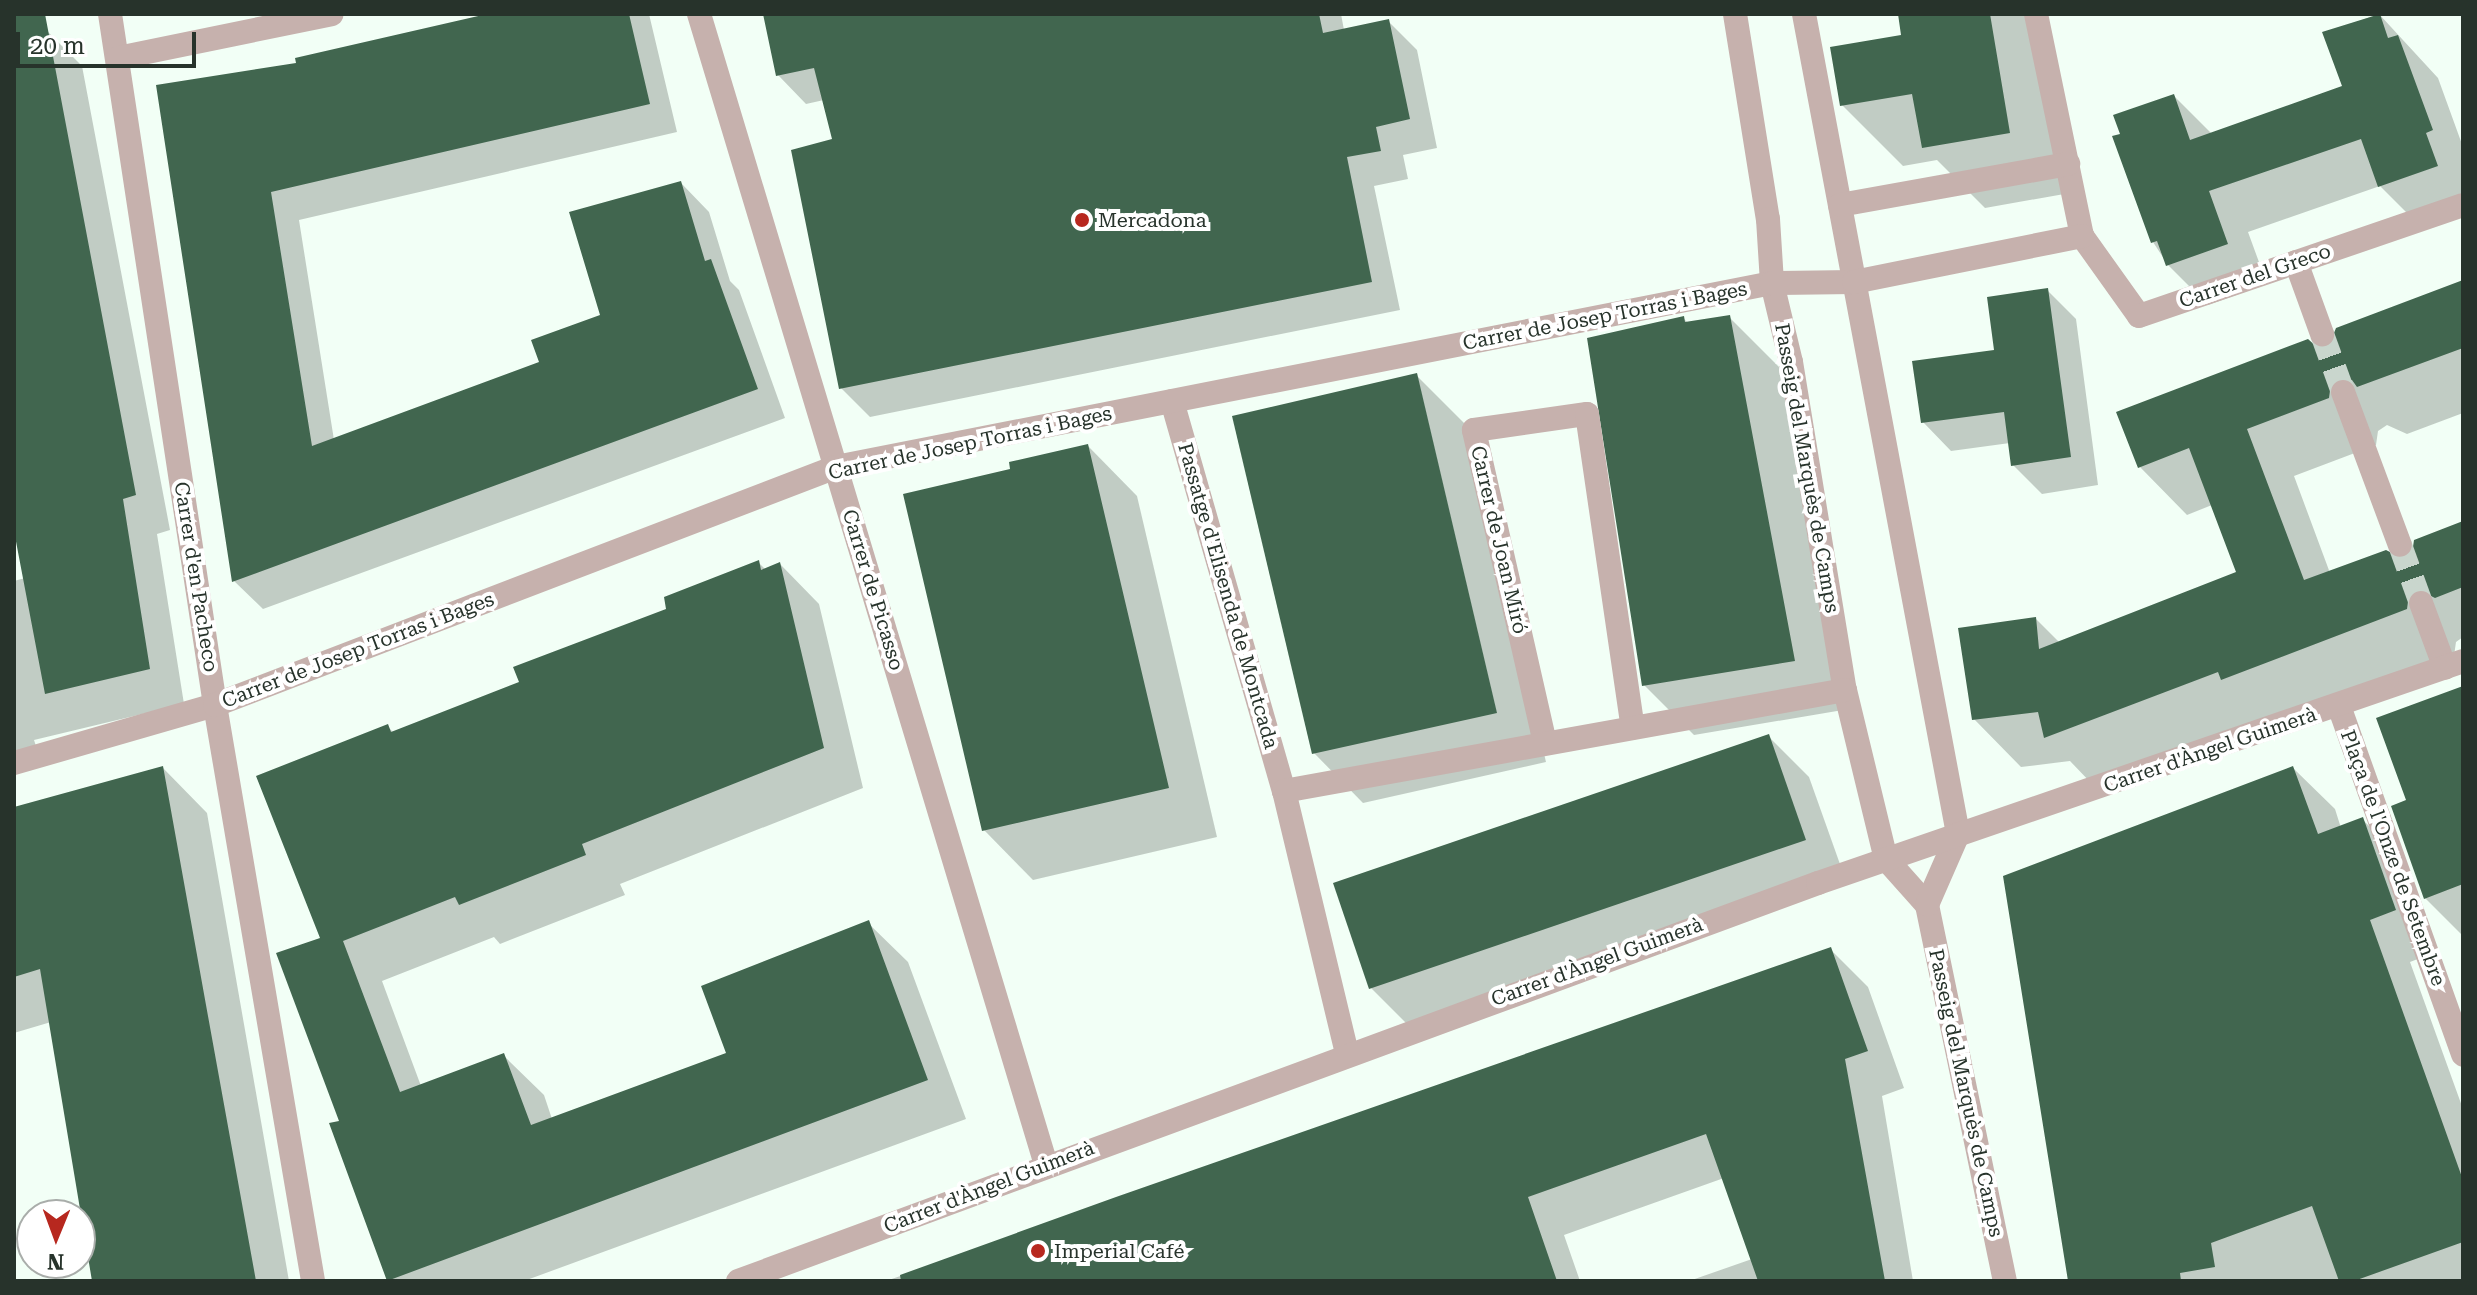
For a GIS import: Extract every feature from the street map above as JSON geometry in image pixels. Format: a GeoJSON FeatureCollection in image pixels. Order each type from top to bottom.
{"type":"FeatureCollection","features":[{"type":"Feature","properties":{"kind":"street","name":"Carrer d'en Pacheco"},"geometry":{"type":"LineString","coordinates":[[110,14],[215,705],[313,1281]]}},
{"type":"Feature","properties":{"kind":"street"},"geometry":{"type":"LineString","coordinates":[[118,58],[332,14]]}},
{"type":"Feature","properties":{"kind":"street","name":"Carrer de Picasso"},"geometry":{"type":"LineString","coordinates":[[699,14],[1046,1165]]}},
{"type":"Feature","properties":{"kind":"street","name":"Passeig del Marquès de Camps"},"geometry":{"type":"LineString","coordinates":[[1735,14],[1768,219],[1772,283],[1791,362],[1845,690],[1886,859],[1927,905],[2005,1281]]}},
{"type":"Feature","properties":{"kind":"street"},"geometry":{"type":"LineString","coordinates":[[1804,14],[1958,834],[1927,905]]}},
{"type":"Feature","properties":{"kind":"street","name":"Carrer del Greco"},"geometry":{"type":"LineString","coordinates":[[2036,14],[2082,236],[2139,316],[2463,205]]}},
{"type":"Feature","properties":{"kind":"street"},"geometry":{"type":"LineString","coordinates":[[1840,205],[2068,164]]}},
{"type":"Feature","properties":{"kind":"street"},"geometry":{"type":"LineString","coordinates":[[1772,283],[1854,282],[2082,236]]}},
{"type":"Feature","properties":{"kind":"street"},"geometry":{"type":"LineString","coordinates":[[2296,262],[2322,334]]}},
{"type":"Feature","properties":{"kind":"street","name":"Carrer de Josep Torras i Bages"},"geometry":{"type":"LineString","coordinates":[[14,763],[215,705],[836,467],[1772,283]]}},
{"type":"Feature","properties":{"kind":"street"},"geometry":{"type":"LineString","coordinates":[[2343,392],[2400,545]]}},
{"type":"Feature","properties":{"kind":"street","name":"Passatge d'Elisenda de Montcada"},"geometry":{"type":"LineString","coordinates":[[1172,401],[1284,791],[1347,1053]]}},
{"type":"Feature","properties":{"kind":"street","name":"Carrer de Joan Miró"},"geometry":{"type":"LineString","coordinates":[[1545,743],[1474,430],[1587,414],[1633,728]]}},
{"type":"Feature","properties":{"kind":"street"},"geometry":{"type":"LineString","coordinates":[[2421,603],[2454,665]]}},
{"type":"Feature","properties":{"kind":"street","name":"Carrer d'Àngel Guimerà"},"geometry":{"type":"LineString","coordinates":[[738,1281],[1347,1053],[1886,859],[2454,665]]}},
{"type":"Feature","properties":{"kind":"street"},"geometry":{"type":"LineString","coordinates":[[1284,791],[1845,690]]}},
{"type":"Feature","properties":{"kind":"street","name":"Plaça de l'Onze de Setembre"},"geometry":{"type":"LineString","coordinates":[[2339,706],[2463,1055]]}},
{"type":"Feature","properties":{"kind":"building"},"geometry":{"type":"Polygon","coordinates":[[[14,14],[45,14],[136,495],[123,499],[150,669],[45,694],[14,531],[14,14]]]}},
{"type":"Feature","properties":{"kind":"building"},"geometry":{"type":"Polygon","coordinates":[[[487,14],[629,14],[650,104],[271,192],[312,446],[539,362],[531,340],[600,315],[569,212],[681,181],[705,261],[711,259],[758,389],[232,582],[156,85],[296,63],[295,58],[487,14]]]}},
{"type":"Feature","properties":{"kind":"building","name":"Mercadona"},"geometry":{"type":"Polygon","coordinates":[[[763,14],[1319,14],[1323,33],[1389,19],[1410,119],[1376,127],[1381,151],[1347,157],[1372,282],[839,389],[791,150],[832,139],[814,68],[776,76],[763,14]]]}},
{"type":"Feature","properties":{"kind":"building"},"geometry":{"type":"Polygon","coordinates":[[[1898,14],[1990,14],[2010,133],[1922,148],[1912,94],[1840,106],[1830,47],[1901,35],[1898,14]]]}},
{"type":"Feature","properties":{"kind":"building"},"geometry":{"type":"Polygon","coordinates":[[[2380,14],[2388,38],[2398,35],[2433,130],[2426,133],[2438,166],[2378,187],[2361,139],[2209,191],[2228,244],[2166,266],[2157,241],[2151,243],[2112,136],[2120,134],[2113,115],[2174,94],[2190,140],[2342,86],[2322,32],[2380,14]]]}},
{"type":"Feature","properties":{"kind":"building"},"geometry":{"type":"Polygon","coordinates":[[[2463,280],[2463,348],[2357,387],[2352,380],[2339,378],[2331,383],[2329,398],[2247,429],[2304,580],[2386,550],[2404,559],[2412,554],[2414,540],[2463,521],[2463,587],[2435,598],[2417,589],[2409,594],[2407,609],[2221,680],[2218,672],[2044,738],[2038,712],[1972,720],[1958,628],[2036,617],[2039,649],[2236,572],[2189,448],[2138,468],[2116,412],[2308,339],[2319,349],[2328,348],[2336,328],[2463,280]]]}},
{"type":"Feature","properties":{"kind":"building"},"geometry":{"type":"Polygon","coordinates":[[[2048,288],[2071,457],[2011,466],[2004,412],[1921,423],[1912,361],[1994,350],[1987,297],[2048,288]]]}},
{"type":"Feature","properties":{"kind":"building"},"geometry":{"type":"Polygon","coordinates":[[[1730,315],[1795,661],[1642,686],[1587,338],[1684,316],[1685,322],[1730,315]]]}},
{"type":"Feature","properties":{"kind":"building"},"geometry":{"type":"Polygon","coordinates":[[[1417,373],[1497,713],[1312,754],[1232,416],[1417,373]]]}},
{"type":"Feature","properties":{"kind":"building"},"geometry":{"type":"Polygon","coordinates":[[[1088,444],[1169,788],[982,831],[903,494],[1010,469],[1009,462],[1088,444]]]}},
{"type":"Feature","properties":{"kind":"building"},"geometry":{"type":"Polygon","coordinates":[[[759,560],[761,570],[780,562],[824,748],[582,844],[586,855],[459,905],[455,897],[343,941],[400,1092],[504,1053],[531,1125],[726,1053],[701,986],[869,920],[928,1080],[387,1281],[329,1123],[339,1121],[276,953],[320,938],[256,776],[388,724],[391,732],[519,682],[513,667],[666,609],[664,597],[759,560]]]}},
{"type":"Feature","properties":{"kind":"building"},"geometry":{"type":"Polygon","coordinates":[[[2463,686],[2463,884],[2424,899],[2391,806],[2406,800],[2376,718],[2463,686]]]}},
{"type":"Feature","properties":{"kind":"building"},"geometry":{"type":"Polygon","coordinates":[[[1769,734],[1806,840],[1369,989],[1333,883],[1769,734]]]}},
{"type":"Feature","properties":{"kind":"building"},"geometry":{"type":"Polygon","coordinates":[[[163,766],[256,1281],[92,1281],[96,1279],[96,1199],[78,1199],[40,969],[14,977],[14,807],[163,766]]]}},
{"type":"Feature","properties":{"kind":"building"},"geometry":{"type":"Polygon","coordinates":[[[2293,766],[2318,834],[2363,817],[2396,910],[2370,920],[2463,1180],[2463,1242],[2354,1281],[2339,1281],[2312,1206],[2211,1243],[2215,1267],[2180,1273],[2181,1281],[2068,1281],[2003,876],[2293,766]]]}},
{"type":"Feature","properties":{"kind":"building"},"geometry":{"type":"Polygon","coordinates":[[[1831,947],[1868,1051],[1845,1059],[1885,1281],[1758,1281],[1706,1134],[1528,1197],[1557,1281],[901,1281],[900,1275],[1116,1197],[1831,947]]]}},
{"type":"Feature","properties":{"kind":"tunnel"},"geometry":{"type":"LineString","coordinates":[[2322,334],[2343,392]]}},
{"type":"Feature","properties":{"kind":"tunnel"},"geometry":{"type":"LineString","coordinates":[[2400,545],[2421,603]]}},
{"type":"Feature","properties":{"kind":"place","name":"Mercadona"},"geometry":{"type":"Point","coordinates":[1082,220]}},
{"type":"Feature","properties":{"kind":"place","name":"Imperial Café"},"geometry":{"type":"Point","coordinates":[1038,1251]}}]}
